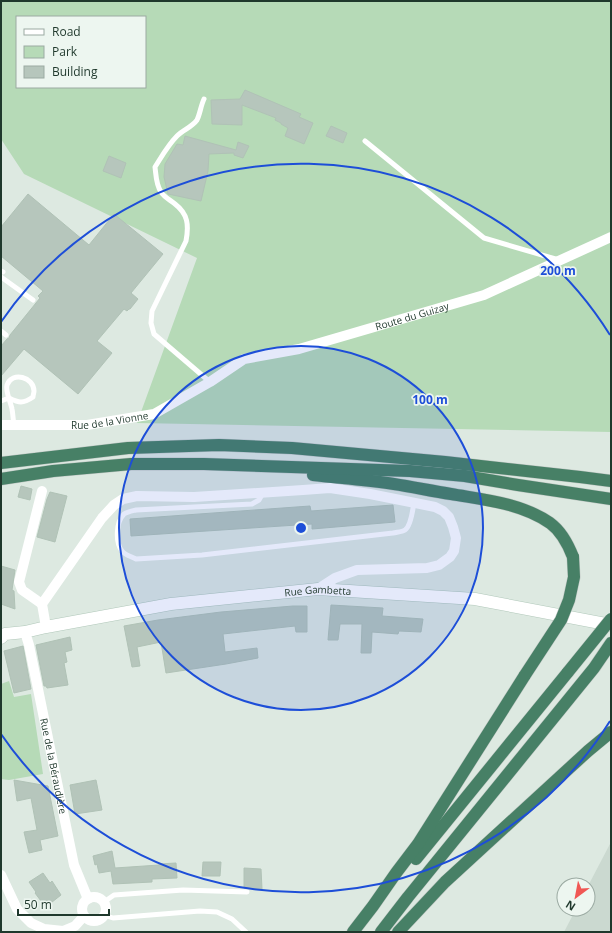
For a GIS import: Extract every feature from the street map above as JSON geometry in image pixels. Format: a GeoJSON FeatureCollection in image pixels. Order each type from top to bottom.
{"type":"FeatureCollection","features":[{"type":"Feature","properties":{"kind":"highway"},"geometry":{"type":"LineString","coordinates":[[2,462],[128,448],[219,445],[300,448],[445,462],[611,481]]}},
{"type":"Feature","properties":{"kind":"highway"},"geometry":{"type":"LineString","coordinates":[[1,479],[53,471],[131,464],[204,464],[410,471],[466,476],[611,498]]}},
{"type":"Feature","properties":{"kind":"highway"},"geometry":{"type":"LineString","coordinates":[[204,464],[394,484],[491,501],[536,514],[551,524],[561,534],[569,546],[572,557],[574,577],[569,600],[561,620],[418,844],[374,906]]}},
{"type":"Feature","properties":{"kind":"highway"},"geometry":{"type":"LineString","coordinates":[[353,932],[374,906],[403,875],[611,619]]}},
{"type":"Feature","properties":{"kind":"highway"},"geometry":{"type":"LineString","coordinates":[[381,932],[590,672],[611,643]]}},
{"type":"Feature","properties":{"kind":"highway"},"geometry":{"type":"LineString","coordinates":[[590,672],[611,653]]}},
{"type":"Feature","properties":{"kind":"highway"},"geometry":{"type":"LineString","coordinates":[[398,932],[445,882],[588,751],[611,732]]}},
{"type":"Feature","properties":{"kind":"main road","name":"Rue Gambetta"},"geometry":{"type":"LineString","coordinates":[[2,635],[26,632],[171,604],[318,589],[475,599],[611,624]]}},
{"type":"Feature","properties":{"kind":"street","name":"Route du Guizay"},"geometry":{"type":"LineString","coordinates":[[210,382],[244,359],[299,349],[484,295],[611,237]]}},
{"type":"Feature","properties":{"kind":"street","name":"Rue de la Vionne"},"geometry":{"type":"LineString","coordinates":[[1,425],[87,425],[154,414],[210,382]]}},
{"type":"Feature","properties":{"kind":"street"},"geometry":{"type":"LineString","coordinates":[[46,627],[42,604],[102,518],[123,498],[137,496],[194,497],[330,488],[370,494],[435,507],[443,511],[449,517],[456,538],[454,551],[450,557],[439,565],[427,568],[357,570],[335,578],[318,589]]}},
{"type":"Feature","properties":{"kind":"street"},"geometry":{"type":"LineString","coordinates":[[42,491],[19,582],[22,590],[42,604]]}},
{"type":"Feature","properties":{"kind":"street","name":"Rue de la Béraudière"},"geometry":{"type":"LineString","coordinates":[[26,632],[74,865],[88,899]]}},
{"type":"Feature","properties":{"kind":"street"},"geometry":{"type":"LineString","coordinates":[[1,875],[17,909],[31,923],[44,929],[63,931],[75,926],[84,916]]}},
{"type":"Feature","properties":{"kind":"street"},"geometry":{"type":"LineString","coordinates":[[95,897],[104,902],[106,909],[102,919],[94,921],[87,919],[84,916],[82,909],[88,899],[95,897]]}},
{"type":"Feature","properties":{"kind":"lane"},"geometry":{"type":"LineString","coordinates":[[204,99],[198,118],[170,142],[155,167],[158,186],[161,193],[183,211],[186,217],[188,231],[186,241],[152,311],[151,323],[154,334],[210,382]]}},
{"type":"Feature","properties":{"kind":"lane"},"geometry":{"type":"LineString","coordinates":[[365,142],[484,238],[560,260]]}},
{"type":"Feature","properties":{"kind":"lane"},"geometry":{"type":"LineString","coordinates":[[2,273],[33,300]]}},
{"type":"Feature","properties":{"kind":"lane"},"geometry":{"type":"LineString","coordinates":[[1,331],[6,335]]}},
{"type":"Feature","properties":{"kind":"lane"},"geometry":{"type":"LineString","coordinates":[[1,401],[9,398],[19,402],[27,401],[33,397],[34,390],[32,384],[27,379],[15,377],[7,384],[7,391],[9,398],[12,410],[14,425]]}},
{"type":"Feature","properties":{"kind":"lane"},"geometry":{"type":"LineString","coordinates":[[264,493],[259,500],[252,504],[136,510],[126,513],[118,524],[118,542],[121,550],[126,555],[136,559],[202,555],[393,533],[405,531],[408,527],[411,520],[414,502]]}},
{"type":"Feature","properties":{"kind":"lane"},"geometry":{"type":"LineString","coordinates":[[104,902],[114,895],[183,890],[247,892]]}},
{"type":"Feature","properties":{"kind":"lane"},"geometry":{"type":"LineString","coordinates":[[104,916],[113,918],[200,911],[217,912],[232,919],[246,932]]}},
{"type":"Feature","properties":{"kind":"shaded area"},"geometry":{"type":"Polygon","coordinates":[[[611,842],[611,932],[564,932],[572,917],[596,917],[596,877],[593,877],[611,842]]]}},
{"type":"Feature","properties":{"kind":"green space"},"geometry":{"type":"Polygon","coordinates":[[[1,1],[611,1],[611,432],[137,423],[197,258],[24,174],[1,139],[1,1]]]}},
{"type":"Feature","properties":{"kind":"green space"},"geometry":{"type":"Polygon","coordinates":[[[9,681],[14,697],[31,694],[43,774],[9,780],[1,779],[1,684],[9,681]]]}},
{"type":"Feature","properties":{"kind":"building"},"geometry":{"type":"Polygon","coordinates":[[[245,90],[301,114],[299,117],[313,123],[304,144],[285,136],[288,128],[275,120],[276,118],[242,105],[242,125],[212,124],[211,100],[240,99],[245,90]]]}},
{"type":"Feature","properties":{"kind":"building"},"geometry":{"type":"Polygon","coordinates":[[[331,126],[347,133],[343,143],[326,136],[331,126]]]}},
{"type":"Feature","properties":{"kind":"building"},"geometry":{"type":"Polygon","coordinates":[[[185,136],[236,150],[238,142],[249,146],[243,158],[234,155],[234,153],[209,154],[208,171],[201,201],[168,194],[164,177],[165,164],[177,144],[183,145],[185,136]]]}},
{"type":"Feature","properties":{"kind":"building"},"geometry":{"type":"Polygon","coordinates":[[[109,156],[126,163],[121,178],[103,171],[109,156]]]}},
{"type":"Feature","properties":{"kind":"building"},"geometry":{"type":"Polygon","coordinates":[[[28,194],[89,245],[114,214],[163,254],[131,293],[138,299],[130,309],[127,311],[124,309],[97,341],[112,353],[78,394],[24,349],[1,376],[1,346],[40,298],[38,296],[43,291],[1,256],[1,227],[28,194]]]}},
{"type":"Feature","properties":{"kind":"building"},"geometry":{"type":"Polygon","coordinates":[[[21,486],[32,489],[30,500],[18,497],[21,486]]]}},
{"type":"Feature","properties":{"kind":"building"},"geometry":{"type":"Polygon","coordinates":[[[50,492],[67,496],[55,542],[37,537],[50,492]]]}},
{"type":"Feature","properties":{"kind":"building"},"geometry":{"type":"Polygon","coordinates":[[[393,505],[395,522],[312,529],[312,524],[131,536],[130,519],[310,506],[311,511],[393,505]]]}},
{"type":"Feature","properties":{"kind":"building"},"geometry":{"type":"Polygon","coordinates":[[[1,566],[15,570],[12,590],[14,591],[15,609],[1,604],[1,566]]]}},
{"type":"Feature","properties":{"kind":"building"},"geometry":{"type":"Polygon","coordinates":[[[331,605],[383,608],[382,616],[423,619],[421,632],[399,631],[398,634],[372,632],[371,653],[361,653],[362,624],[340,624],[338,640],[328,640],[331,605]]]}},
{"type":"Feature","properties":{"kind":"building"},"geometry":{"type":"Polygon","coordinates":[[[307,606],[307,632],[296,632],[295,626],[223,634],[225,652],[257,648],[258,658],[166,673],[161,642],[137,647],[140,666],[132,667],[124,626],[221,612],[307,606]]]}},
{"type":"Feature","properties":{"kind":"building"},"geometry":{"type":"Polygon","coordinates":[[[70,637],[72,650],[65,652],[67,662],[64,663],[68,685],[47,688],[44,686],[36,645],[70,637]]]}},
{"type":"Feature","properties":{"kind":"building"},"geometry":{"type":"Polygon","coordinates":[[[23,646],[31,689],[14,693],[4,651],[23,646]]]}},
{"type":"Feature","properties":{"kind":"building"},"geometry":{"type":"Polygon","coordinates":[[[14,780],[48,786],[58,836],[40,840],[42,850],[29,853],[24,832],[37,830],[31,798],[17,801],[14,780]]]}},
{"type":"Feature","properties":{"kind":"building"},"geometry":{"type":"Polygon","coordinates":[[[96,780],[102,810],[75,814],[70,785],[96,780]]]}},
{"type":"Feature","properties":{"kind":"building"},"geometry":{"type":"Polygon","coordinates":[[[112,851],[115,868],[176,863],[177,878],[152,879],[152,882],[113,884],[111,871],[99,873],[93,856],[112,851]]]}},
{"type":"Feature","properties":{"kind":"building"},"geometry":{"type":"Polygon","coordinates":[[[203,862],[221,862],[220,876],[202,876],[203,862]]]}},
{"type":"Feature","properties":{"kind":"building"},"geometry":{"type":"Polygon","coordinates":[[[244,868],[261,869],[262,889],[244,888],[244,868]]]}},
{"type":"Feature","properties":{"kind":"building"},"geometry":{"type":"Polygon","coordinates":[[[43,873],[50,883],[52,881],[61,895],[47,906],[46,904],[44,905],[35,893],[36,892],[29,882],[43,873]]]}}]}
